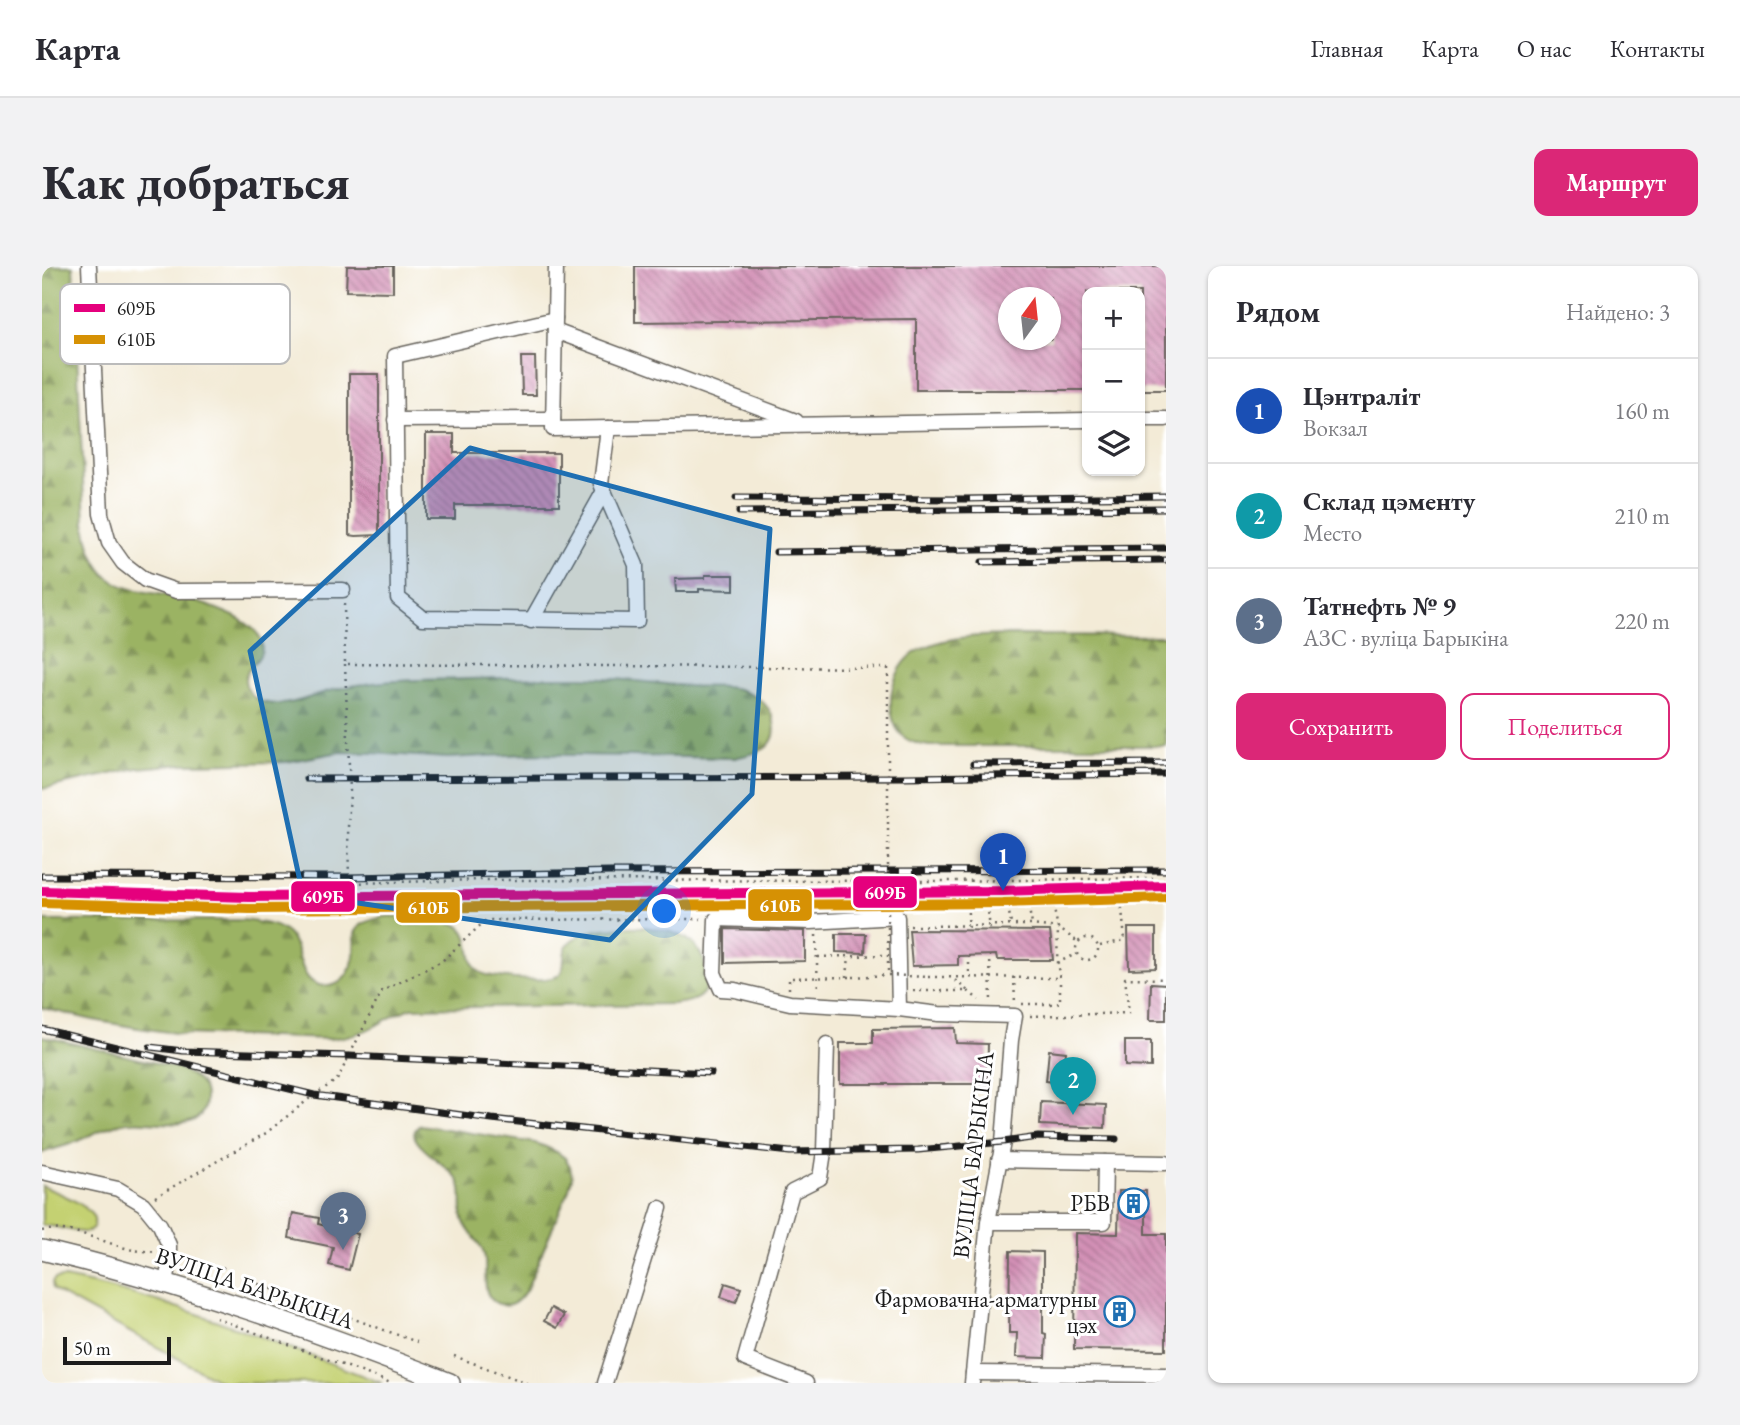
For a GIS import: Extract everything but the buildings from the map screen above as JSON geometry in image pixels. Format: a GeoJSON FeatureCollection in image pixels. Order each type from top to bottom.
{"type":"FeatureCollection","features":[{"type":"Feature","properties":{"kind":"main road","name":"ВУЛІЦА БАРЫКІНА"},"geometry":{"type":"LineString","coordinates":[[42,1250],[166,1283],[266,1315],[450,1383]]}},
{"type":"Feature","properties":{"kind":"street"},"geometry":{"type":"LineString","coordinates":[[89,266],[90,284]]}},
{"type":"Feature","properties":{"kind":"street"},"geometry":{"type":"LineString","coordinates":[[556,266],[552,429],[1082,420]]}},
{"type":"Feature","properties":{"kind":"street"},"geometry":{"type":"LineString","coordinates":[[608,428],[601,484],[636,565],[637,621],[423,618],[398,598],[395,356],[555,325],[805,424]]}},
{"type":"Feature","properties":{"kind":"street"},"geometry":{"type":"LineString","coordinates":[[94,364],[101,514],[109,543],[123,563],[145,580],[176,591],[343,590]]}},
{"type":"Feature","properties":{"kind":"street"},"geometry":{"type":"LineString","coordinates":[[396,420],[553,419]]}},
{"type":"Feature","properties":{"kind":"street"},"geometry":{"type":"LineString","coordinates":[[1145,419],[1166,419]]}},
{"type":"Feature","properties":{"kind":"street"},"geometry":{"type":"LineString","coordinates":[[531,621],[604,491]]}},
{"type":"Feature","properties":{"kind":"street"},"geometry":{"type":"LineString","coordinates":[[899,1009],[897,917],[811,922],[716,919],[714,973],[721,989],[790,1003],[939,1014],[1015,1016]]}},
{"type":"Feature","properties":{"kind":"street","name":"ВУЛІЦА БАРЫКІНА"},"geometry":{"type":"LineString","coordinates":[[973,1378],[988,1222],[1003,1142],[1015,1016]]}},
{"type":"Feature","properties":{"kind":"street"},"geometry":{"type":"LineString","coordinates":[[806,1383],[745,1359],[792,1192],[820,1178],[824,1152],[827,1044]]}},
{"type":"Feature","properties":{"kind":"street"},"geometry":{"type":"LineString","coordinates":[[999,1160],[1166,1163]]}},
{"type":"Feature","properties":{"kind":"street"},"geometry":{"type":"LineString","coordinates":[[988,1222],[1104,1222],[1105,1162]]}},
{"type":"Feature","properties":{"kind":"street"},"geometry":{"type":"LineString","coordinates":[[42,1172],[118,1189],[143,1204],[160,1225],[169,1245],[166,1283]]}},
{"type":"Feature","properties":{"kind":"street"},"geometry":{"type":"LineString","coordinates":[[605,1383],[660,1208]]}},
{"type":"Feature","properties":{"kind":"street"},"geometry":{"type":"LineString","coordinates":[[973,1378],[1166,1375]]}},
{"type":"Feature","properties":{"kind":"path"},"geometry":{"type":"LineString","coordinates":[[343,590],[350,791],[349,883],[485,880],[950,881],[1153,877]]}},
{"type":"Feature","properties":{"kind":"path"},"geometry":{"type":"LineString","coordinates":[[345,664],[888,668],[888,975]]}},
{"type":"Feature","properties":{"kind":"path"},"geometry":{"type":"LineString","coordinates":[[887,879],[950,881]]}},
{"type":"Feature","properties":{"kind":"path"},"geometry":{"type":"LineString","coordinates":[[790,898],[1166,899]]}},
{"type":"Feature","properties":{"kind":"path"},"geometry":{"type":"LineString","coordinates":[[967,898],[969,931]]}},
{"type":"Feature","properties":{"kind":"path"},"geometry":{"type":"LineString","coordinates":[[987,899],[990,928]]}},
{"type":"Feature","properties":{"kind":"path"},"geometry":{"type":"LineString","coordinates":[[1098,946],[1125,940],[1121,899]]}},
{"type":"Feature","properties":{"kind":"path"},"geometry":{"type":"LineString","coordinates":[[1007,900],[1011,925]]}},
{"type":"Feature","properties":{"kind":"path"},"geometry":{"type":"LineString","coordinates":[[1027,900],[1032,925]]}},
{"type":"Feature","properties":{"kind":"path"},"geometry":{"type":"LineString","coordinates":[[1014,977],[1015,1004],[1060,1003],[1058,928],[1052,900]]}},
{"type":"Feature","properties":{"kind":"path"},"geometry":{"type":"LineString","coordinates":[[143,1204],[266,1133],[337,1080],[382,990],[442,961],[486,920],[716,919]]}},
{"type":"Feature","properties":{"kind":"path"},"geometry":{"type":"LineString","coordinates":[[811,922],[816,929],[816,1004]]}},
{"type":"Feature","properties":{"kind":"path"},"geometry":{"type":"LineString","coordinates":[[905,926],[968,925],[990,928],[1032,925],[1058,928],[1078,942]]}},
{"type":"Feature","properties":{"kind":"path"},"geometry":{"type":"LineString","coordinates":[[1084,938],[1095,940],[1098,946],[1096,956],[1090,960],[1082,959],[1077,953],[1076,946],[1084,938]]}},
{"type":"Feature","properties":{"kind":"path"},"geometry":{"type":"LineString","coordinates":[[1057,963],[1077,953]]}},
{"type":"Feature","properties":{"kind":"path"},"geometry":{"type":"LineString","coordinates":[[847,977],[849,955]]}},
{"type":"Feature","properties":{"kind":"path"},"geometry":{"type":"LineString","coordinates":[[817,957],[898,955]]}},
{"type":"Feature","properties":{"kind":"path"},"geometry":{"type":"LineString","coordinates":[[951,977],[984,1004],[991,1004],[990,955]]}},
{"type":"Feature","properties":{"kind":"path"},"geometry":{"type":"LineString","coordinates":[[969,956],[969,977]]}},
{"type":"Feature","properties":{"kind":"path"},"geometry":{"type":"LineString","coordinates":[[906,973],[906,982]]}},
{"type":"Feature","properties":{"kind":"path"},"geometry":{"type":"LineString","coordinates":[[853,977],[888,975],[1060,978]]}},
{"type":"Feature","properties":{"kind":"path"},"geometry":{"type":"LineString","coordinates":[[1015,1016],[1129,1013],[1125,978],[1166,979]]}},
{"type":"Feature","properties":{"kind":"path"},"geometry":{"type":"LineString","coordinates":[[906,991],[968,991]]}},
{"type":"Feature","properties":{"kind":"path"},"geometry":{"type":"LineString","coordinates":[[42,1231],[52,1229],[135,1250],[182,1257],[195,1266],[211,1269],[222,1269],[226,1263]]}},
{"type":"Feature","properties":{"kind":"path"},"geometry":{"type":"LineString","coordinates":[[245,1279],[417,1342]]}},
{"type":"Feature","properties":{"kind":"path"},"geometry":{"type":"LineString","coordinates":[[214,1318],[391,1383]]}},
{"type":"Feature","properties":{"kind":"path"},"geometry":{"type":"LineString","coordinates":[[454,1356],[527,1383]]}},
{"type":"Feature","properties":{"kind":"highlighted area"},"geometry":{"type":"Polygon","coordinates":[[[470,448],[770,529],[752,794],[610,940],[303,895],[250,651],[470,448]]]}},
{"type":"Feature","properties":{"kind":"green space"},"geometry":{"type":"Polygon","coordinates":[[[42,266],[73,266],[74,284],[60,284],[60,364],[78,364],[85,523],[91,550],[100,568],[112,580],[144,592],[206,605],[249,625],[256,632],[262,647],[258,659],[245,678],[246,685],[255,699],[280,704],[378,682],[535,677],[604,678],[741,690],[765,705],[773,717],[775,731],[770,744],[764,749],[734,758],[526,754],[447,758],[340,752],[286,762],[183,764],[138,768],[42,789],[42,266]]]}},
{"type":"Feature","properties":{"kind":"green space"},"geometry":{"type":"Polygon","coordinates":[[[1011,635],[1166,636],[1166,746],[929,746],[909,741],[900,733],[892,713],[892,690],[908,659],[927,646],[950,639],[1011,635]]]}},
{"type":"Feature","properties":{"kind":"green space"},"geometry":{"type":"Polygon","coordinates":[[[389,916],[449,921],[463,930],[474,966],[479,972],[525,979],[547,979],[560,974],[568,944],[588,932],[629,927],[661,930],[684,937],[695,946],[706,968],[707,984],[696,999],[674,1004],[412,1008],[364,1031],[330,1039],[183,1034],[93,1020],[42,1008],[42,921],[243,920],[267,924],[288,934],[305,974],[317,984],[327,986],[339,982],[348,973],[353,962],[357,930],[362,924],[389,916]]]}},
{"type":"Feature","properties":{"kind":"green space"},"geometry":{"type":"Polygon","coordinates":[[[42,1036],[177,1068],[196,1079],[203,1087],[204,1109],[199,1117],[192,1121],[173,1124],[121,1123],[42,1153],[42,1036]]]}},
{"type":"Feature","properties":{"kind":"green space"},"geometry":{"type":"Polygon","coordinates":[[[420,1125],[535,1143],[557,1152],[570,1166],[572,1177],[569,1189],[527,1288],[514,1303],[506,1306],[489,1297],[484,1254],[466,1226],[460,1184],[415,1138],[415,1131],[420,1125]]]}},
{"type":"Feature","properties":{"kind":"green space"},"geometry":{"type":"Polygon","coordinates":[[[42,1186],[74,1200],[89,1212],[93,1218],[92,1229],[84,1232],[42,1225],[42,1186]]]}},
{"type":"Feature","properties":{"kind":"green space"},"geometry":{"type":"Polygon","coordinates":[[[64,1278],[186,1310],[382,1383],[223,1383],[58,1293],[53,1289],[52,1282],[64,1278]]]}},
{"type":"Feature","properties":{"kind":"railway"},"geometry":{"type":"LineString","coordinates":[[736,498],[1166,496]]}},
{"type":"Feature","properties":{"kind":"railway"},"geometry":{"type":"LineString","coordinates":[[739,512],[1166,508]]}},
{"type":"Feature","properties":{"kind":"railway"},"geometry":{"type":"LineString","coordinates":[[776,552],[1166,548]]}},
{"type":"Feature","properties":{"kind":"railway"},"geometry":{"type":"LineString","coordinates":[[982,562],[1166,560]]}},
{"type":"Feature","properties":{"kind":"railway"},"geometry":{"type":"LineString","coordinates":[[973,764],[1166,763]]}},
{"type":"Feature","properties":{"kind":"railway"},"geometry":{"type":"LineString","coordinates":[[306,779],[1166,774]]}},
{"type":"Feature","properties":{"kind":"railway"},"geometry":{"type":"LineString","coordinates":[[42,876],[349,877],[611,872],[1166,870]]}},
{"type":"Feature","properties":{"kind":"railway"},"geometry":{"type":"LineString","coordinates":[[42,1029],[314,1095],[492,1119],[790,1152],[918,1150],[1038,1137],[1116,1139]]}},
{"type":"Feature","properties":{"kind":"railway"},"geometry":{"type":"LineString","coordinates":[[150,1047],[183,1051],[711,1073]]}},
{"type":"Feature","properties":{"kind":"transit line","name":"609Б"},"geometry":{"type":"LineString","coordinates":[[42,891],[249,897],[1003,891],[1166,886]]}},
{"type":"Feature","properties":{"kind":"transit line","name":"610Б"},"geometry":{"type":"LineString","coordinates":[[42,903],[249,909],[1003,903],[1166,898]]}},
{"type":"Feature","properties":{"kind":"place","name":"Цэнтраліт"},"geometry":{"type":"Point","coordinates":[1003,891]}},
{"type":"Feature","properties":{"kind":"place","name":"Склад цэменту"},"geometry":{"type":"Point","coordinates":[1073,1115]}},
{"type":"Feature","properties":{"kind":"place","name":"РБВ"},"geometry":{"type":"Point","coordinates":[1133,1203]}},
{"type":"Feature","properties":{"kind":"place","name":"Татнефть № 9"},"geometry":{"type":"Point","coordinates":[343,1250]}},
{"type":"Feature","properties":{"kind":"place","name":"Фармовачна-арматурны цэх"},"geometry":{"type":"Point","coordinates":[1120,1312]}}]}
